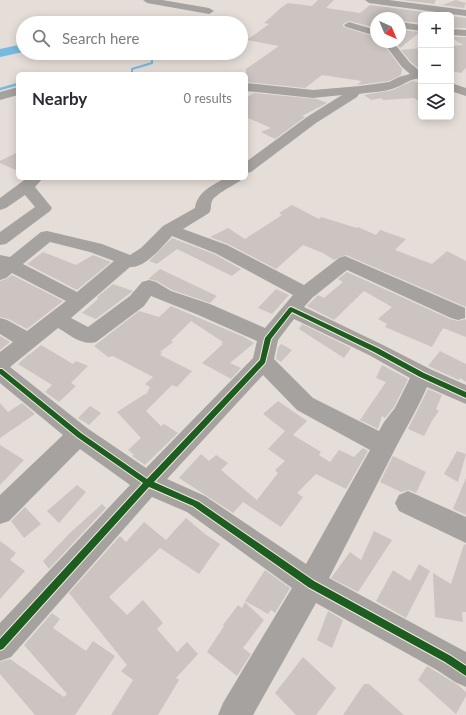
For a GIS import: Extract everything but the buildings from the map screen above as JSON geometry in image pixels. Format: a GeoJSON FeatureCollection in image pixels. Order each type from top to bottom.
{"type":"FeatureCollection","features":[{"type":"Feature","properties":{"kind":"street"},"geometry":{"type":"LineString","coordinates":[[146,0],[209,11]]}},
{"type":"Feature","properties":{"kind":"street"},"geometry":{"type":"LineString","coordinates":[[369,0],[466,13]]}},
{"type":"Feature","properties":{"kind":"street"},"geometry":{"type":"LineString","coordinates":[[370,22],[357,21],[349,25],[370,31]]}},
{"type":"Feature","properties":{"kind":"street"},"geometry":{"type":"LineString","coordinates":[[406,26],[418,28]]}},
{"type":"Feature","properties":{"kind":"street"},"geometry":{"type":"LineString","coordinates":[[454,32],[466,34]]}},
{"type":"Feature","properties":{"kind":"street"},"geometry":{"type":"LineString","coordinates":[[393,48],[406,65],[418,74]]}},
{"type":"Feature","properties":{"kind":"street"},"geometry":{"type":"LineString","coordinates":[[248,87],[313,94],[360,90],[392,85],[403,79],[418,76]]}},
{"type":"Feature","properties":{"kind":"street"},"geometry":{"type":"LineString","coordinates":[[454,88],[466,92]]}},
{"type":"Feature","properties":{"kind":"street"},"geometry":{"type":"LineString","coordinates":[[248,167],[300,127],[328,108],[360,90]]}},
{"type":"Feature","properties":{"kind":"street"},"geometry":{"type":"LineString","coordinates":[[0,96],[16,92]]}},
{"type":"Feature","properties":{"kind":"street"},"geometry":{"type":"LineString","coordinates":[[3,267],[47,236],[96,248],[132,262],[147,252],[169,230],[202,210],[204,200],[211,193],[232,180]]}},
{"type":"Feature","properties":{"kind":"street"},"geometry":{"type":"LineString","coordinates":[[0,205],[31,183],[44,208],[0,240]]}},
{"type":"Feature","properties":{"kind":"street"},"geometry":{"type":"LineString","coordinates":[[169,230],[192,235],[251,264],[305,294]]}},
{"type":"Feature","properties":{"kind":"street"},"geometry":{"type":"LineString","coordinates":[[0,363],[57,319],[126,260]]}},
{"type":"Feature","properties":{"kind":"street"},"geometry":{"type":"LineString","coordinates":[[0,646],[148,483],[263,360],[268,338],[291,309],[305,294],[345,262],[463,311]]}},
{"type":"Feature","properties":{"kind":"street"},"geometry":{"type":"LineString","coordinates":[[3,267],[79,300]]}},
{"type":"Feature","properties":{"kind":"street"},"geometry":{"type":"LineString","coordinates":[[57,319],[89,337],[137,301],[149,286],[164,295],[203,309],[268,338]]}},
{"type":"Feature","properties":{"kind":"street"},"geometry":{"type":"LineString","coordinates":[[291,309],[376,350],[422,375],[466,395]]}},
{"type":"Feature","properties":{"kind":"street"},"geometry":{"type":"LineString","coordinates":[[0,325],[28,341]]}},
{"type":"Feature","properties":{"kind":"street"},"geometry":{"type":"LineString","coordinates":[[263,360],[305,404],[385,446]]}},
{"type":"Feature","properties":{"kind":"street"},"geometry":{"type":"LineString","coordinates":[[0,371],[79,435],[148,483],[196,504],[312,584],[448,659],[466,671]]}},
{"type":"Feature","properties":{"kind":"street"},"geometry":{"type":"LineString","coordinates":[[235,715],[312,584],[385,446],[392,429],[403,414],[422,375]]}},
{"type":"Feature","properties":{"kind":"street"},"geometry":{"type":"LineString","coordinates":[[0,512],[79,435]]}},
{"type":"Feature","properties":{"kind":"street"},"geometry":{"type":"LineString","coordinates":[[408,503],[466,530]]}},
{"type":"Feature","properties":{"kind":"waterway"},"geometry":{"type":"LineString","coordinates":[[8,51],[16,48]]}},
{"type":"Feature","properties":{"kind":"waterway"},"geometry":{"type":"LineString","coordinates":[[0,53],[16,50]]}},
{"type":"Feature","properties":{"kind":"waterway"},"geometry":{"type":"LineString","coordinates":[[132,72],[132,69],[152,63],[152,60]]}},
{"type":"Feature","properties":{"kind":"waterway"},"geometry":{"type":"LineString","coordinates":[[0,89],[16,85]]}},
{"type":"Feature","properties":{"kind":"cycle path"},"geometry":{"type":"LineString","coordinates":[[0,646],[148,483],[263,361],[268,338],[291,309],[376,350],[422,375],[466,395]]}},
{"type":"Feature","properties":{"kind":"cycle path"},"geometry":{"type":"LineString","coordinates":[[0,371],[79,435],[148,483],[196,504],[311,584],[448,659],[466,671]]}}]}
